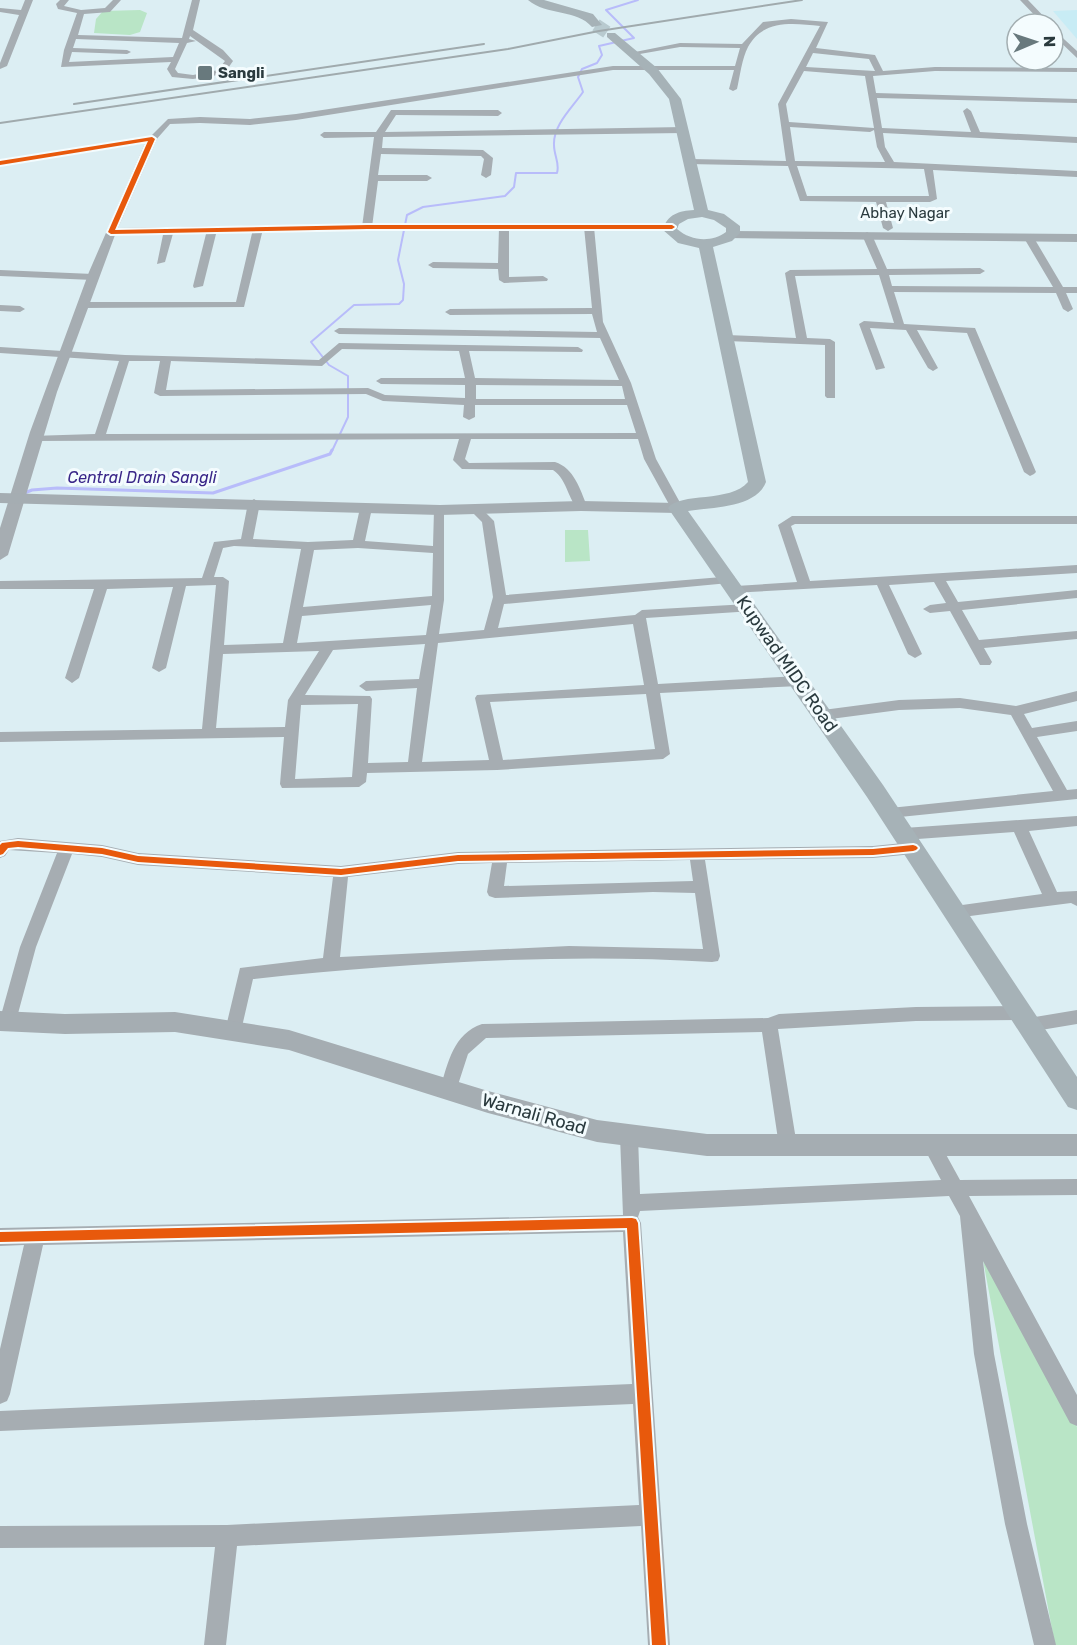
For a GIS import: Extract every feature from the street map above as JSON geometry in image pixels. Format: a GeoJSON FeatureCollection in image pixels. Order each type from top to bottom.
{"type":"FeatureCollection","features":[{"type":"Feature","properties":{"kind":"main road"},"geometry":{"type":"LineString","coordinates":[[534,0],[592,21],[574,0]]}},
{"type":"Feature","properties":{"kind":"main road"},"geometry":{"type":"LineString","coordinates":[[611,35],[649,67],[671,92],[684,130],[702,213]]}},
{"type":"Feature","properties":{"kind":"main road"},"geometry":{"type":"LineString","coordinates":[[732,230],[723,240],[705,243],[679,238],[670,230],[672,222],[677,218],[702,213],[719,217],[732,230],[867,235],[1077,238]]}},
{"type":"Feature","properties":{"kind":"main road","name":"Abhay Nagar"},"geometry":{"type":"LineString","coordinates":[[732,230],[888,228],[1077,231]]}},
{"type":"Feature","properties":{"kind":"main road"},"geometry":{"type":"LineString","coordinates":[[7,498],[254,503],[440,510],[581,506],[678,508],[742,496],[755,487],[755,472],[705,243]]}},
{"type":"Feature","properties":{"kind":"main road","name":"Kupwad MIDC Road"},"geometry":{"type":"LineString","coordinates":[[678,508],[890,813],[1077,1099]]}},
{"type":"Feature","properties":{"kind":"main road","name":"Warnali Road"},"geometry":{"type":"LineString","coordinates":[[4,1021],[65,1024],[175,1022],[289,1040],[597,1131],[629,1136],[707,1145],[1077,1145]]}},
{"type":"Feature","properties":{"kind":"street"},"geometry":{"type":"LineString","coordinates":[[0,67],[3,66],[29,0]]}},
{"type":"Feature","properties":{"kind":"street"},"geometry":{"type":"LineString","coordinates":[[65,0],[60,4],[62,7],[81,12],[107,10],[117,0]]}},
{"type":"Feature","properties":{"kind":"street"},"geometry":{"type":"LineString","coordinates":[[72,37],[184,40],[201,42],[222,51],[229,61],[220,72],[193,77],[175,75],[171,69],[174,59],[184,40],[189,31],[196,0]]}},
{"type":"Feature","properties":{"kind":"street"},"geometry":{"type":"LineString","coordinates":[[1024,0],[1036,12]]}},
{"type":"Feature","properties":{"kind":"street"},"geometry":{"type":"LineString","coordinates":[[0,10],[24,13]]}},
{"type":"Feature","properties":{"kind":"street"},"geometry":{"type":"LineString","coordinates":[[81,12],[64,65],[174,59]]}},
{"type":"Feature","properties":{"kind":"street"},"geometry":{"type":"LineString","coordinates":[[733,89],[736,68],[744,46],[766,24],[791,21],[822,22],[825,24],[810,50],[803,69],[782,104],[791,163],[803,199],[934,198],[928,166]]}},
{"type":"Feature","properties":{"kind":"street"},"geometry":{"type":"LineString","coordinates":[[189,31],[201,42]]}},
{"type":"Feature","properties":{"kind":"street"},"geometry":{"type":"LineString","coordinates":[[0,45],[16,35]]}},
{"type":"Feature","properties":{"kind":"street"},"geometry":{"type":"LineString","coordinates":[[1065,43],[1077,56]]}},
{"type":"Feature","properties":{"kind":"street"},"geometry":{"type":"LineString","coordinates":[[634,53],[680,45],[744,46]]}},
{"type":"Feature","properties":{"kind":"street"},"geometry":{"type":"LineString","coordinates":[[68,50],[127,52]]}},
{"type":"Feature","properties":{"kind":"street"},"geometry":{"type":"LineString","coordinates":[[810,50],[872,57],[880,73]]}},
{"type":"Feature","properties":{"kind":"street"},"geometry":{"type":"LineString","coordinates":[[0,555],[7,498],[35,438],[64,353],[111,232],[152,139],[168,122],[180,120],[250,122],[285,118],[613,68],[736,68]]}},
{"type":"Feature","properties":{"kind":"street"},"geometry":{"type":"LineString","coordinates":[[803,69],[868,74],[936,69],[1077,70]]}},
{"type":"Feature","properties":{"kind":"street"},"geometry":{"type":"LineString","coordinates":[[868,74],[873,95],[874,129],[891,165]]}},
{"type":"Feature","properties":{"kind":"street"},"geometry":{"type":"LineString","coordinates":[[873,95],[1077,101]]}},
{"type":"Feature","properties":{"kind":"street"},"geometry":{"type":"LineString","coordinates":[[967,111],[976,134]]}},
{"type":"Feature","properties":{"kind":"street"},"geometry":{"type":"LineString","coordinates":[[368,226],[380,134],[394,112],[498,113]]}},
{"type":"Feature","properties":{"kind":"street"},"geometry":{"type":"LineString","coordinates":[[784,124],[1077,140]]}},
{"type":"Feature","properties":{"kind":"street"},"geometry":{"type":"LineString","coordinates":[[324,135],[684,130]]}},
{"type":"Feature","properties":{"kind":"street"},"geometry":{"type":"LineString","coordinates":[[0,163],[152,139]]}},
{"type":"Feature","properties":{"kind":"street"},"geometry":{"type":"LineString","coordinates":[[377,151],[483,153],[489,158],[486,176]]}},
{"type":"Feature","properties":{"kind":"street"},"geometry":{"type":"LineString","coordinates":[[691,162],[928,166],[1015,173],[1077,174]]}},
{"type":"Feature","properties":{"kind":"street"},"geometry":{"type":"LineString","coordinates":[[374,178],[427,178]]}},
{"type":"Feature","properties":{"kind":"street"},"geometry":{"type":"LineString","coordinates":[[880,198],[888,228]]}},
{"type":"Feature","properties":{"kind":"street"},"geometry":{"type":"LineString","coordinates":[[111,232],[368,226],[672,227]]}},
{"type":"Feature","properties":{"kind":"street"},"geometry":{"type":"LineString","coordinates":[[589,227],[597,311],[603,335],[626,383],[650,459],[678,508]]}},
{"type":"Feature","properties":{"kind":"street"},"geometry":{"type":"LineString","coordinates":[[504,228],[504,280],[543,279]]}},
{"type":"Feature","properties":{"kind":"street"},"geometry":{"type":"LineString","coordinates":[[82,305],[240,305],[258,229]]}},
{"type":"Feature","properties":{"kind":"street"},"geometry":{"type":"LineString","coordinates":[[160,262],[169,230]]}},
{"type":"Feature","properties":{"kind":"street"},"geometry":{"type":"LineString","coordinates":[[198,286],[212,230]]}},
{"type":"Feature","properties":{"kind":"street"},"geometry":{"type":"LineString","coordinates":[[867,235],[905,326],[933,368]]}},
{"type":"Feature","properties":{"kind":"street"},"geometry":{"type":"LineString","coordinates":[[1029,238],[1060,290],[1068,309]]}},
{"type":"Feature","properties":{"kind":"street"},"geometry":{"type":"LineString","coordinates":[[434,265],[503,266]]}},
{"type":"Feature","properties":{"kind":"street"},"geometry":{"type":"LineString","coordinates":[[802,341],[790,273],[980,271]]}},
{"type":"Feature","properties":{"kind":"street"},"geometry":{"type":"LineString","coordinates":[[0,273],[93,277]]}},
{"type":"Feature","properties":{"kind":"street"},"geometry":{"type":"LineString","coordinates":[[888,289],[1077,290]]}},
{"type":"Feature","properties":{"kind":"street"},"geometry":{"type":"LineString","coordinates":[[0,308],[20,309]]}},
{"type":"Feature","properties":{"kind":"street"},"geometry":{"type":"LineString","coordinates":[[450,312],[597,311]]}},
{"type":"Feature","properties":{"kind":"street"},"geometry":{"type":"LineString","coordinates":[[880,368],[864,324],[971,330],[1030,472]]}},
{"type":"Feature","properties":{"kind":"street"},"geometry":{"type":"LineString","coordinates":[[339,332],[603,335]]}},
{"type":"Feature","properties":{"kind":"street"},"geometry":{"type":"LineString","coordinates":[[727,339],[830,342],[831,396]]}},
{"type":"Feature","properties":{"kind":"street"},"geometry":{"type":"LineString","coordinates":[[0,350],[125,358],[322,363],[339,346],[578,350]]}},
{"type":"Feature","properties":{"kind":"street"},"geometry":{"type":"LineString","coordinates":[[463,347],[471,383],[469,417]]}},
{"type":"Feature","properties":{"kind":"street"},"geometry":{"type":"LineString","coordinates":[[99,438],[125,358]]}},
{"type":"Feature","properties":{"kind":"street"},"geometry":{"type":"LineString","coordinates":[[166,358],[160,393],[368,391],[383,398],[471,402],[632,402]]}},
{"type":"Feature","properties":{"kind":"street"},"geometry":{"type":"LineString","coordinates":[[381,381],[626,383]]}},
{"type":"Feature","properties":{"kind":"street"},"geometry":{"type":"LineString","coordinates":[[466,435],[459,460],[466,467],[532,464],[555,466],[563,469],[581,506]]}},
{"type":"Feature","properties":{"kind":"street"},"geometry":{"type":"LineString","coordinates":[[35,438],[642,436]]}},
{"type":"Feature","properties":{"kind":"street"},"geometry":{"type":"LineString","coordinates":[[246,542],[254,503]]}},
{"type":"Feature","properties":{"kind":"street"},"geometry":{"type":"LineString","coordinates":[[358,544],[366,508]]}},
{"type":"Feature","properties":{"kind":"street"},"geometry":{"type":"LineString","coordinates":[[475,509],[488,521],[500,600],[732,585],[805,586],[1077,569]]}},
{"type":"Feature","properties":{"kind":"street"},"geometry":{"type":"LineString","coordinates":[[414,768],[438,600],[440,510]]}},
{"type":"Feature","properties":{"kind":"street"},"geometry":{"type":"LineString","coordinates":[[805,586],[784,525],[792,520],[1077,520]]}},
{"type":"Feature","properties":{"kind":"street"},"geometry":{"type":"LineString","coordinates":[[207,580],[218,545],[246,542],[308,546],[358,544],[440,550]]}},
{"type":"Feature","properties":{"kind":"street"},"geometry":{"type":"LineString","coordinates":[[289,648],[308,546]]}},
{"type":"Feature","properties":{"kind":"street"},"geometry":{"type":"LineString","coordinates":[[938,578],[985,662]]}},
{"type":"Feature","properties":{"kind":"street"},"geometry":{"type":"LineString","coordinates":[[0,585],[180,584],[207,580],[224,581],[209,732]]}},
{"type":"Feature","properties":{"kind":"street"},"geometry":{"type":"LineString","coordinates":[[881,581],[915,654]]}},
{"type":"Feature","properties":{"kind":"street"},"geometry":{"type":"LineString","coordinates":[[159,668],[180,584]]}},
{"type":"Feature","properties":{"kind":"street"},"geometry":{"type":"LineString","coordinates":[[72,678],[102,585]]}},
{"type":"Feature","properties":{"kind":"street"},"geometry":{"type":"LineString","coordinates":[[930,609],[1077,594]]}},
{"type":"Feature","properties":{"kind":"street"},"geometry":{"type":"LineString","coordinates":[[490,632],[500,596]]}},
{"type":"Feature","properties":{"kind":"street"},"geometry":{"type":"LineString","coordinates":[[295,612],[438,600]]}},
{"type":"Feature","properties":{"kind":"street"},"geometry":{"type":"LineString","coordinates":[[360,768],[497,765],[663,754],[639,619],[642,614],[748,608]]}},
{"type":"Feature","properties":{"kind":"street"},"geometry":{"type":"LineString","coordinates":[[217,650],[432,639],[639,619]]}},
{"type":"Feature","properties":{"kind":"street"},"geometry":{"type":"LineString","coordinates":[[974,645],[1077,636]]}},
{"type":"Feature","properties":{"kind":"street"},"geometry":{"type":"LineString","coordinates":[[296,700],[365,699],[359,782],[288,784],[291,732],[296,700],[329,646]]}},
{"type":"Feature","properties":{"kind":"street"},"geometry":{"type":"LineString","coordinates":[[497,765],[482,698],[799,681]]}},
{"type":"Feature","properties":{"kind":"street"},"geometry":{"type":"LineString","coordinates":[[366,686],[425,683]]}},
{"type":"Feature","properties":{"kind":"street"},"geometry":{"type":"LineString","coordinates":[[823,715],[899,705],[960,703],[1016,711],[1077,696]]}},
{"type":"Feature","properties":{"kind":"street"},"geometry":{"type":"LineString","coordinates":[[890,813],[1070,795],[1016,711]]}},
{"type":"Feature","properties":{"kind":"street"},"geometry":{"type":"LineString","coordinates":[[1029,733],[1077,726]]}},
{"type":"Feature","properties":{"kind":"street"},"geometry":{"type":"LineString","coordinates":[[0,737],[83,739],[209,732],[291,732]]}},
{"type":"Feature","properties":{"kind":"street"},"geometry":{"type":"LineString","coordinates":[[0,852],[5,845],[102,851],[138,859],[341,872],[458,858],[873,852],[908,841],[1019,826],[1077,821]]}},
{"type":"Feature","properties":{"kind":"street"},"geometry":{"type":"LineString","coordinates":[[1019,826],[1052,899]]}},
{"type":"Feature","properties":{"kind":"street"},"geometry":{"type":"LineString","coordinates":[[4,1021],[28,947],[66,849]]}},
{"type":"Feature","properties":{"kind":"street"},"geometry":{"type":"LineString","coordinates":[[233,1031],[246,973],[331,964],[542,950],[640,950],[712,956],[698,855]]}},
{"type":"Feature","properties":{"kind":"street"},"geometry":{"type":"LineString","coordinates":[[500,858],[495,892],[653,886],[701,887]]}},
{"type":"Feature","properties":{"kind":"street"},"geometry":{"type":"LineString","coordinates":[[331,964],[341,872]]}},
{"type":"Feature","properties":{"kind":"street"},"geometry":{"type":"LineString","coordinates":[[955,912],[1076,897]]}},
{"type":"Feature","properties":{"kind":"street"},"geometry":{"type":"LineString","coordinates":[[449,1089],[460,1050],[482,1031],[769,1025],[779,1021],[916,1014],[1025,1019],[1077,1017]]}},
{"type":"Feature","properties":{"kind":"street"},"geometry":{"type":"LineString","coordinates":[[769,1025],[788,1146]]}},
{"type":"Feature","properties":{"kind":"street"},"geometry":{"type":"LineString","coordinates":[[629,1136],[632,1223],[659,1645]]}},
{"type":"Feature","properties":{"kind":"street"},"geometry":{"type":"LineString","coordinates":[[932,1146],[1077,1416]]}},
{"type":"Feature","properties":{"kind":"street"},"geometry":{"type":"LineString","coordinates":[[631,1203],[955,1188],[1077,1186]]}},
{"type":"Feature","properties":{"kind":"street"},"geometry":{"type":"LineString","coordinates":[[969,1215],[984,1354],[1016,1524],[1045,1645]]}},
{"type":"Feature","properties":{"kind":"street"},"geometry":{"type":"LineString","coordinates":[[0,1237],[632,1223]]}},
{"type":"Feature","properties":{"kind":"street"},"geometry":{"type":"LineString","coordinates":[[0,1394],[35,1236]]}},
{"type":"Feature","properties":{"kind":"street"},"geometry":{"type":"LineString","coordinates":[[0,1421],[643,1394]]}},
{"type":"Feature","properties":{"kind":"street"},"geometry":{"type":"LineString","coordinates":[[0,1536],[227,1536],[650,1515]]}},
{"type":"Feature","properties":{"kind":"street"},"geometry":{"type":"LineString","coordinates":[[215,1645],[227,1536]]}},
{"type":"Feature","properties":{"kind":"shaded area"},"geometry":{"type":"Polygon","coordinates":[[[1077,10],[1077,39],[1065,25],[1065,12],[1053,11],[1077,10]]]}},
{"type":"Feature","properties":{"kind":"green space"},"geometry":{"type":"Polygon","coordinates":[[[140,10],[147,13],[140,32],[130,35],[94,33],[96,19],[103,11],[140,10]]]}},
{"type":"Feature","properties":{"kind":"green space"},"geometry":{"type":"Polygon","coordinates":[[[565,530],[588,530],[590,561],[565,562],[565,530]]]}},
{"type":"Feature","properties":{"kind":"green space"},"geometry":{"type":"Polygon","coordinates":[[[980,1244],[1077,1427],[1077,1645],[1055,1645],[980,1244]]]}},
{"type":"Feature","properties":{"kind":"waterway","name":"Central Drain Sangli"},"geometry":{"type":"LineString","coordinates":[[332,451],[348,417],[348,376],[329,365],[311,342],[354,305],[399,304],[403,300],[404,284],[398,260],[407,215],[423,207],[505,196],[514,187],[516,173],[557,173],[555,138],[560,124],[583,92],[578,77],[582,69],[597,63],[602,55],[599,46],[634,38],[606,10],[638,0]]}},
{"type":"Feature","properties":{"kind":"waterway","name":"Central Drain Sangli"},"geometry":{"type":"LineString","coordinates":[[22,494],[32,490],[57,488],[213,493],[330,454],[332,450]]}},
{"type":"Feature","properties":{"kind":"tunnel"},"geometry":{"type":"LineString","coordinates":[[596,25],[611,35]]}},
{"type":"Feature","properties":{"kind":"railway"},"geometry":{"type":"LineString","coordinates":[[0,123],[508,49],[599,31],[802,0]]}},
{"type":"Feature","properties":{"kind":"railway"},"geometry":{"type":"LineString","coordinates":[[74,104],[484,44]]}},
{"type":"Feature","properties":{"kind":"cycle path"},"geometry":{"type":"LineString","coordinates":[[0,163],[152,139],[111,232],[367,227],[672,227]]}},
{"type":"Feature","properties":{"kind":"cycle path"},"geometry":{"type":"LineString","coordinates":[[0,852],[5,845],[18,844],[102,851],[138,859],[341,872],[458,858],[873,852],[913,848]]}},
{"type":"Feature","properties":{"kind":"cycle path"},"geometry":{"type":"LineString","coordinates":[[0,1237],[632,1223],[659,1645]]}},
{"type":"Feature","properties":{"kind":"place","name":"Sangli"},"geometry":{"type":"Point","coordinates":[205,73]}}]}
